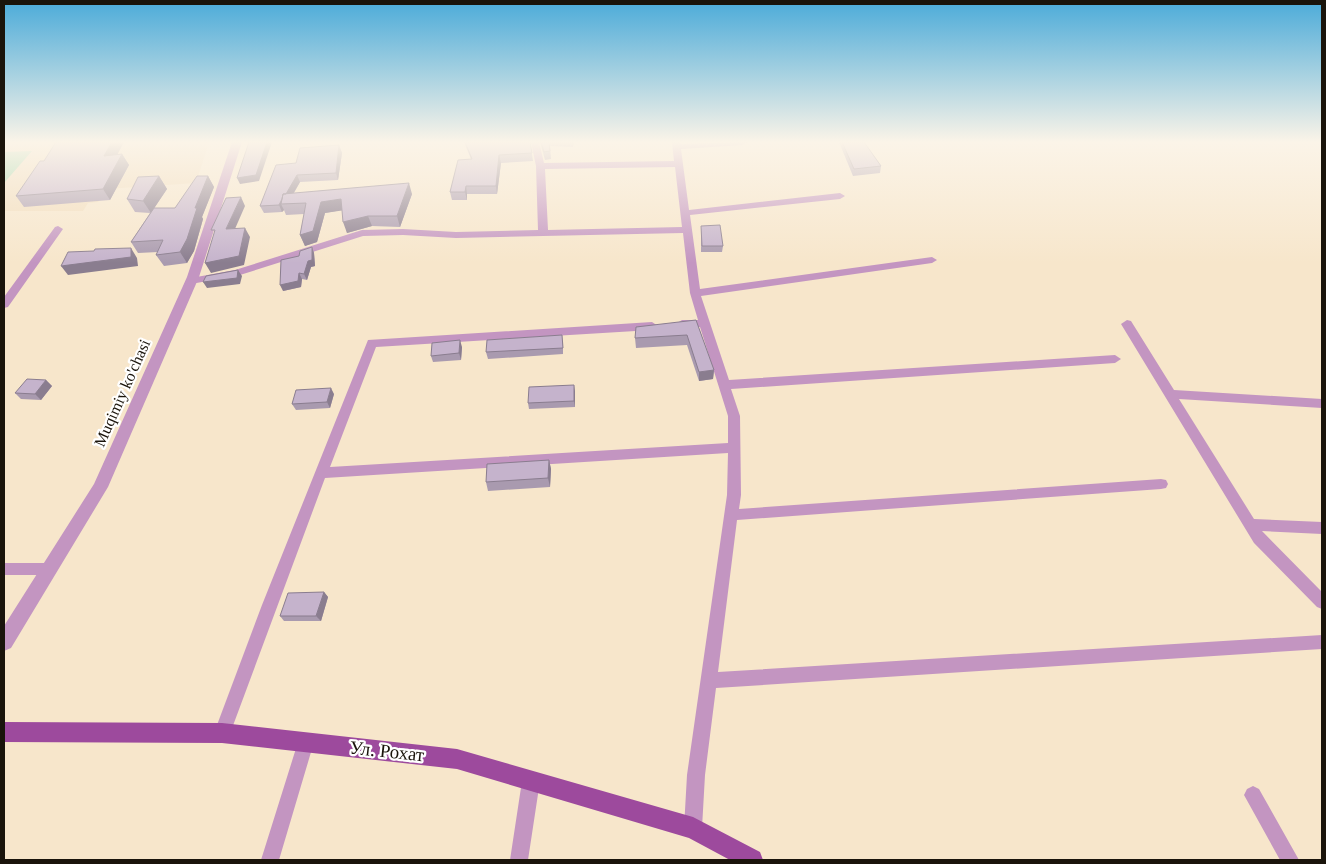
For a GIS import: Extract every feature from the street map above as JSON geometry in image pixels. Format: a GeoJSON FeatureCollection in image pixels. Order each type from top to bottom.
{"type":"FeatureCollection","features":[{"type":"Feature","properties":{"kind":"main road","name":"Ул. Рохат"},"geometry":{"type":"LineString","coordinates":[[4,732],[222,733],[457,759],[693,828],[752,860]]}},
{"type":"Feature","properties":{"kind":"street","name":"Muqimiy ko'chasi"},"geometry":{"type":"LineString","coordinates":[[4,642],[100,487],[191,281],[224,182]]}},
{"type":"Feature","properties":{"kind":"street"},"geometry":{"type":"LineString","coordinates":[[541,182],[543,233]]}},
{"type":"Feature","properties":{"kind":"street"},"geometry":{"type":"LineString","coordinates":[[681,182],[695,293],[734,416],[734,495],[696,775],[693,828]]}},
{"type":"Feature","properties":{"kind":"street"},"geometry":{"type":"LineString","coordinates":[[685,213],[840,196]]}},
{"type":"Feature","properties":{"kind":"street"},"geometry":{"type":"LineString","coordinates":[[4,304],[58,229]]}},
{"type":"Feature","properties":{"kind":"street"},"geometry":{"type":"LineString","coordinates":[[191,281],[236,273],[362,233],[403,232],[456,235],[687,230]]}},
{"type":"Feature","properties":{"kind":"street"},"geometry":{"type":"LineString","coordinates":[[695,293],[932,260]]}},
{"type":"Feature","properties":{"kind":"street"},"geometry":{"type":"LineString","coordinates":[[222,733],[268,605],[372,343],[704,323]]}},
{"type":"Feature","properties":{"kind":"street"},"geometry":{"type":"LineString","coordinates":[[1127,324],[1259,539],[1322,602]]}},
{"type":"Feature","properties":{"kind":"street"},"geometry":{"type":"LineString","coordinates":[[724,385],[1115,359]]}},
{"type":"Feature","properties":{"kind":"street"},"geometry":{"type":"LineString","coordinates":[[1170,394],[1322,404]]}},
{"type":"Feature","properties":{"kind":"street"},"geometry":{"type":"LineString","coordinates":[[321,472],[734,448]]}},
{"type":"Feature","properties":{"kind":"street"},"geometry":{"type":"LineString","coordinates":[[731,515],[1161,484]]}},
{"type":"Feature","properties":{"kind":"street"},"geometry":{"type":"LineString","coordinates":[[1250,525],[1322,528]]}},
{"type":"Feature","properties":{"kind":"street"},"geometry":{"type":"LineString","coordinates":[[4,569],[49,569]]}},
{"type":"Feature","properties":{"kind":"street"},"geometry":{"type":"LineString","coordinates":[[708,682],[1322,642]]}},
{"type":"Feature","properties":{"kind":"street"},"geometry":{"type":"LineString","coordinates":[[270,860],[306,742]]}},
{"type":"Feature","properties":{"kind":"street"},"geometry":{"type":"LineString","coordinates":[[519,860],[531,780]]}},
{"type":"Feature","properties":{"kind":"street"},"geometry":{"type":"LineString","coordinates":[[1252,795],[1290,860]]}},
{"type":"Feature","properties":{"kind":"shaded area"},"geometry":{"type":"Polygon","coordinates":[[[4,182],[196,182],[106,189],[98,202],[88,203],[83,211],[4,211],[4,182]]]}},
{"type":"Feature","properties":{"kind":"building"},"geometry":{"type":"Polygon","coordinates":[[[25,182],[107,182],[103,189],[16,196],[25,182]]]}},
{"type":"Feature","properties":{"kind":"building"},"geometry":{"type":"Polygon","coordinates":[[[135,182],[155,182],[143,201],[127,199],[135,182]]]}},
{"type":"Feature","properties":{"kind":"building"},"geometry":{"type":"Polygon","coordinates":[[[193,182],[205,182],[195,208],[197,208],[187,239],[180,252],[156,255],[163,240],[131,242],[154,208],[175,208],[193,182]]]}},
{"type":"Feature","properties":{"kind":"building"},"geometry":{"type":"Polygon","coordinates":[[[269,182],[293,182],[286,194],[283,194],[279,205],[260,206],[269,182]]]}},
{"type":"Feature","properties":{"kind":"building"},"geometry":{"type":"Polygon","coordinates":[[[452,182],[496,182],[496,186],[466,186],[465,192],[450,192],[452,182]]]}},
{"type":"Feature","properties":{"kind":"building"},"geometry":{"type":"Polygon","coordinates":[[[409,183],[397,216],[368,216],[343,222],[341,199],[321,202],[313,231],[300,235],[306,203],[281,204],[283,194],[409,183]]]}},
{"type":"Feature","properties":{"kind":"building"},"geometry":{"type":"Polygon","coordinates":[[[241,197],[226,229],[245,228],[239,256],[205,263],[215,230],[211,230],[226,198],[241,197]]]}},
{"type":"Feature","properties":{"kind":"building"},"geometry":{"type":"Polygon","coordinates":[[[720,225],[723,246],[702,246],[701,226],[720,225]]]}},
{"type":"Feature","properties":{"kind":"building"},"geometry":{"type":"Polygon","coordinates":[[[312,247],[312,260],[308,261],[304,274],[299,273],[298,281],[280,285],[281,260],[299,256],[300,251],[312,247]]]}},
{"type":"Feature","properties":{"kind":"building"},"geometry":{"type":"Polygon","coordinates":[[[131,248],[131,257],[61,266],[68,252],[131,248]]]}},
{"type":"Feature","properties":{"kind":"building"},"geometry":{"type":"Polygon","coordinates":[[[238,270],[237,278],[203,282],[206,276],[238,270]]]}},
{"type":"Feature","properties":{"kind":"building"},"geometry":{"type":"Polygon","coordinates":[[[696,320],[714,370],[699,372],[687,335],[635,338],[636,327],[696,320]]]}},
{"type":"Feature","properties":{"kind":"building"},"geometry":{"type":"Polygon","coordinates":[[[562,335],[563,348],[486,352],[487,340],[562,335]]]}},
{"type":"Feature","properties":{"kind":"building"},"geometry":{"type":"Polygon","coordinates":[[[460,340],[459,353],[431,356],[432,343],[460,340]]]}},
{"type":"Feature","properties":{"kind":"building"},"geometry":{"type":"Polygon","coordinates":[[[27,379],[46,380],[35,394],[15,393],[27,379]]]}},
{"type":"Feature","properties":{"kind":"building"},"geometry":{"type":"Polygon","coordinates":[[[574,385],[574,401],[528,403],[529,387],[574,385]]]}},
{"type":"Feature","properties":{"kind":"building"},"geometry":{"type":"Polygon","coordinates":[[[331,388],[327,402],[292,404],[296,390],[331,388]]]}},
{"type":"Feature","properties":{"kind":"building"},"geometry":{"type":"Polygon","coordinates":[[[549,460],[548,478],[486,482],[487,464],[549,460]]]}},
{"type":"Feature","properties":{"kind":"building"},"geometry":{"type":"Polygon","coordinates":[[[324,592],[316,616],[280,616],[288,593],[324,592]]]}}]}
